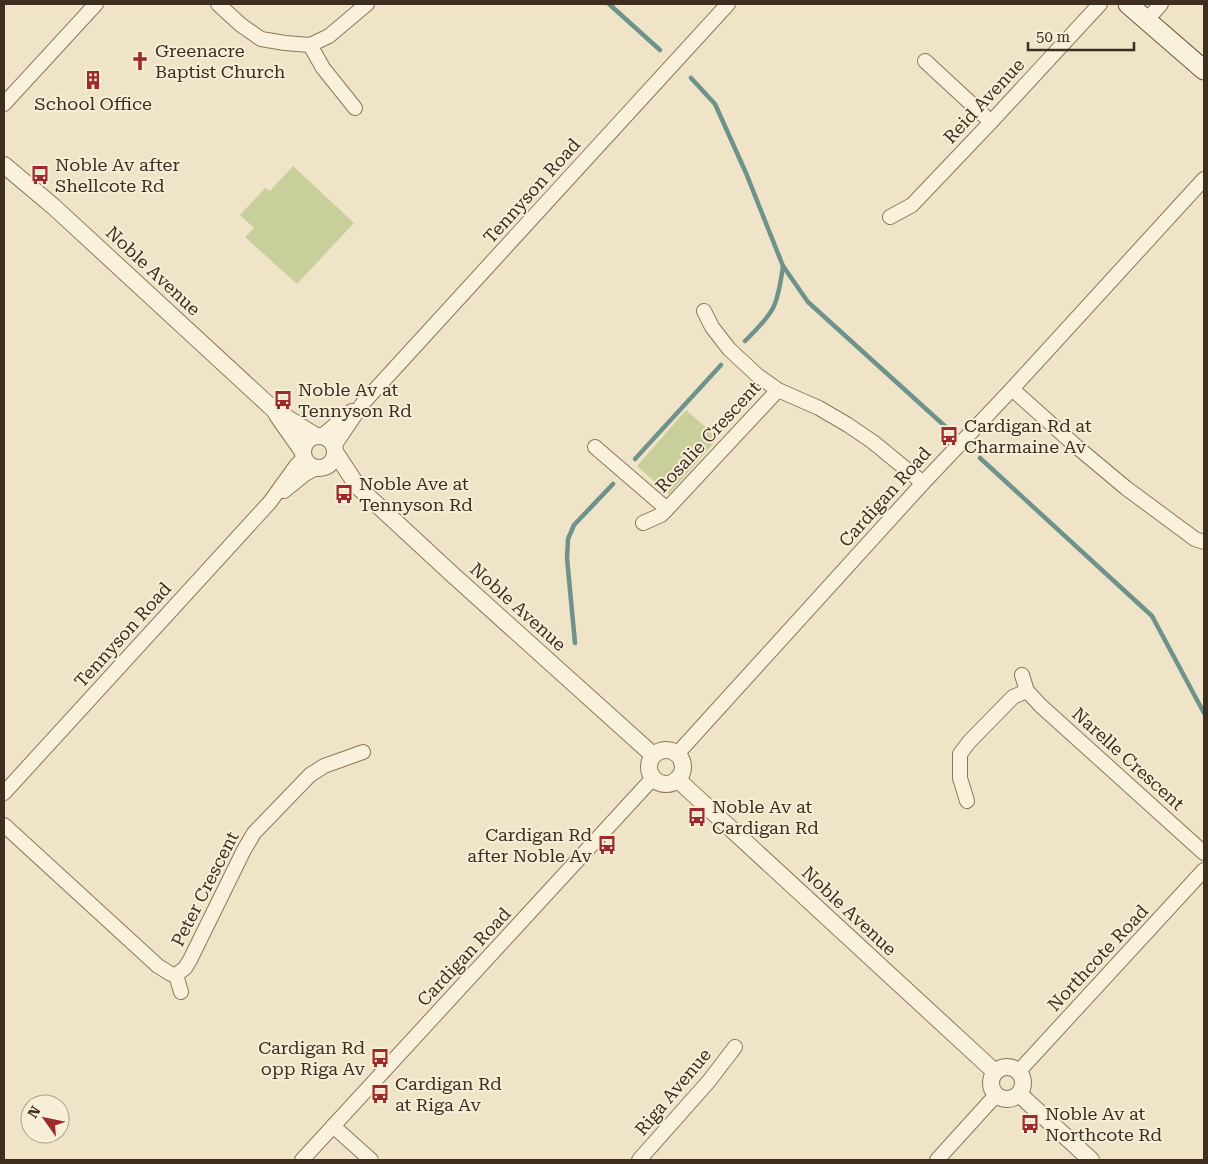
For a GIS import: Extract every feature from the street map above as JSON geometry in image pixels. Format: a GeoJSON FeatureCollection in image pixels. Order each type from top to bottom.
{"type":"FeatureCollection","features":[{"type":"Feature","properties":{"kind":"main road"},"geometry":{"type":"LineString","coordinates":[[1128,4],[1204,70]]}},
{"type":"Feature","properties":{"kind":"street"},"geometry":{"type":"LineString","coordinates":[[4,104],[96,4]]}},
{"type":"Feature","properties":{"kind":"street"},"geometry":{"type":"LineString","coordinates":[[218,4],[241,25],[262,39],[310,45],[328,36],[368,4]]}},
{"type":"Feature","properties":{"kind":"street","name":"Tennyson Road"},"geometry":{"type":"LineString","coordinates":[[327,443],[728,4]]}},
{"type":"Feature","properties":{"kind":"street","name":"Reid Avenue"},"geometry":{"type":"LineString","coordinates":[[890,217],[912,205],[1100,4]]}},
{"type":"Feature","properties":{"kind":"street"},"geometry":{"type":"LineString","coordinates":[[1147,20],[1161,4]]}},
{"type":"Feature","properties":{"kind":"street"},"geometry":{"type":"LineString","coordinates":[[310,45],[323,68],[355,108]]}},
{"type":"Feature","properties":{"kind":"street"},"geometry":{"type":"LineString","coordinates":[[925,61],[991,122]]}},
{"type":"Feature","properties":{"kind":"street","name":"Noble Avenue"},"geometry":{"type":"LineString","coordinates":[[4,165],[54,207],[273,409],[327,443],[358,487],[653,756]]}},
{"type":"Feature","properties":{"kind":"street","name":"Cardigan Road"},"geometry":{"type":"LineString","coordinates":[[677,754],[923,483],[1012,389],[1204,179]]}},
{"type":"Feature","properties":{"kind":"street"},"geometry":{"type":"LineString","coordinates":[[704,311],[712,328],[729,349],[757,376],[778,390],[819,408],[848,425],[873,442],[923,483]]}},
{"type":"Feature","properties":{"kind":"street"},"geometry":{"type":"LineString","coordinates":[[1012,389],[1126,488],[1195,540],[1204,542]]}},
{"type":"Feature","properties":{"kind":"street","name":"Rosalie Crescent"},"geometry":{"type":"LineString","coordinates":[[643,523],[661,515],[778,390]]}},
{"type":"Feature","properties":{"kind":"street","name":"Noble Avenue"},"geometry":{"type":"LineString","coordinates":[[273,409],[311,461],[358,487]]}},
{"type":"Feature","properties":{"kind":"street"},"geometry":{"type":"LineString","coordinates":[[311,438],[327,443],[334,458],[331,462],[327,466],[311,461],[304,446],[307,442],[311,438]]}},
{"type":"Feature","properties":{"kind":"street","name":"Rosalie Crescent"},"geometry":{"type":"LineString","coordinates":[[595,447],[667,509]]}},
{"type":"Feature","properties":{"kind":"street","name":"Tennyson Road"},"geometry":{"type":"LineString","coordinates":[[4,793],[270,502],[296,466],[311,461]]}},
{"type":"Feature","properties":{"kind":"street","name":"Narelle Crescent"},"geometry":{"type":"LineString","coordinates":[[1022,675],[1027,691],[1204,853]]}},
{"type":"Feature","properties":{"kind":"street"},"geometry":{"type":"LineString","coordinates":[[967,802],[960,778],[960,754],[969,742],[1013,697],[1027,691]]}},
{"type":"Feature","properties":{"kind":"street"},"geometry":{"type":"LineString","coordinates":[[660,751],[673,751],[681,759],[683,767],[681,775],[670,783],[660,783],[650,773],[650,761],[653,756],[660,751]]}},
{"type":"Feature","properties":{"kind":"street","name":"Peter Crescent"},"geometry":{"type":"LineString","coordinates":[[4,825],[158,966],[176,975],[185,968],[190,960],[254,833],[310,775],[324,766],[363,752]]}},
{"type":"Feature","properties":{"kind":"street","name":"Cardigan Road"},"geometry":{"type":"LineString","coordinates":[[302,1160],[654,778]]}},
{"type":"Feature","properties":{"kind":"street","name":"Noble Avenue"},"geometry":{"type":"LineString","coordinates":[[677,779],[995,1072]]}},
{"type":"Feature","properties":{"kind":"street","name":"Northcote Road"},"geometry":{"type":"LineString","coordinates":[[1019,1071],[1204,870]]}},
{"type":"Feature","properties":{"kind":"street"},"geometry":{"type":"LineString","coordinates":[[176,975],[181,992]]}},
{"type":"Feature","properties":{"kind":"street","name":"Riga Avenue"},"geometry":{"type":"LineString","coordinates":[[638,1160],[709,1081],[735,1047]]}},
{"type":"Feature","properties":{"kind":"street"},"geometry":{"type":"LineString","coordinates":[[1009,1066],[1019,1071],[1024,1080],[1019,1094],[1010,1099],[1000,1098],[996,1095],[991,1086],[995,1072],[1009,1066]]}},
{"type":"Feature","properties":{"kind":"street"},"geometry":{"type":"LineString","coordinates":[[1019,1094],[1091,1160]]}},
{"type":"Feature","properties":{"kind":"street"},"geometry":{"type":"LineString","coordinates":[[937,1160],[996,1095]]}},
{"type":"Feature","properties":{"kind":"street"},"geometry":{"type":"LineString","coordinates":[[333,1126],[370,1160]]}},
{"type":"Feature","properties":{"kind":"green space"},"geometry":{"type":"Polygon","coordinates":[[[293,166],[354,223],[297,284],[245,237],[254,228],[240,215],[265,188],[270,191],[293,166]]]}},
{"type":"Feature","properties":{"kind":"green space"},"geometry":{"type":"Polygon","coordinates":[[[686,410],[718,438],[669,494],[637,466],[686,410]]]}},
{"type":"Feature","properties":{"kind":"waterway"},"geometry":{"type":"LineString","coordinates":[[609,4],[660,50]]}},
{"type":"Feature","properties":{"kind":"waterway"},"geometry":{"type":"LineString","coordinates":[[691,78],[715,104],[746,173],[783,266],[808,302],[947,428]]}},
{"type":"Feature","properties":{"kind":"waterway"},"geometry":{"type":"LineString","coordinates":[[745,341],[764,322],[773,308],[783,266]]}},
{"type":"Feature","properties":{"kind":"waterway"},"geometry":{"type":"LineString","coordinates":[[635,459],[721,365]]}},
{"type":"Feature","properties":{"kind":"waterway"},"geometry":{"type":"LineString","coordinates":[[980,458],[1152,616],[1204,713]]}},
{"type":"Feature","properties":{"kind":"waterway"},"geometry":{"type":"LineString","coordinates":[[575,643],[567,558],[568,539],[574,525],[613,484]]}},
{"type":"Feature","properties":{"kind":"place","name":"Greenacre Baptist Church"},"geometry":{"type":"Point","coordinates":[140,61]}},
{"type":"Feature","properties":{"kind":"place","name":"School Office"},"geometry":{"type":"Point","coordinates":[93,80]}},
{"type":"Feature","properties":{"kind":"place","name":"Noble Av after Shellcote Rd"},"geometry":{"type":"Point","coordinates":[40,175]}},
{"type":"Feature","properties":{"kind":"place","name":"Noble Av at Tennyson Rd"},"geometry":{"type":"Point","coordinates":[283,400]}},
{"type":"Feature","properties":{"kind":"place","name":"Cardigan Rd at Charmaine Av"},"geometry":{"type":"Point","coordinates":[949,436]}},
{"type":"Feature","properties":{"kind":"place","name":"Noble Ave at Tennyson Rd"},"geometry":{"type":"Point","coordinates":[344,494]}},
{"type":"Feature","properties":{"kind":"place","name":"Noble Av at Cardigan Rd"},"geometry":{"type":"Point","coordinates":[697,817]}},
{"type":"Feature","properties":{"kind":"place","name":"Cardigan Rd after Noble Av"},"geometry":{"type":"Point","coordinates":[607,845]}},
{"type":"Feature","properties":{"kind":"place","name":"Cardigan Rd opp Riga Av"},"geometry":{"type":"Point","coordinates":[380,1058]}},
{"type":"Feature","properties":{"kind":"place","name":"Cardigan Rd at Riga Av"},"geometry":{"type":"Point","coordinates":[380,1094]}},
{"type":"Feature","properties":{"kind":"place","name":"Noble Av at Northcote Rd"},"geometry":{"type":"Point","coordinates":[1030,1124]}}]}
